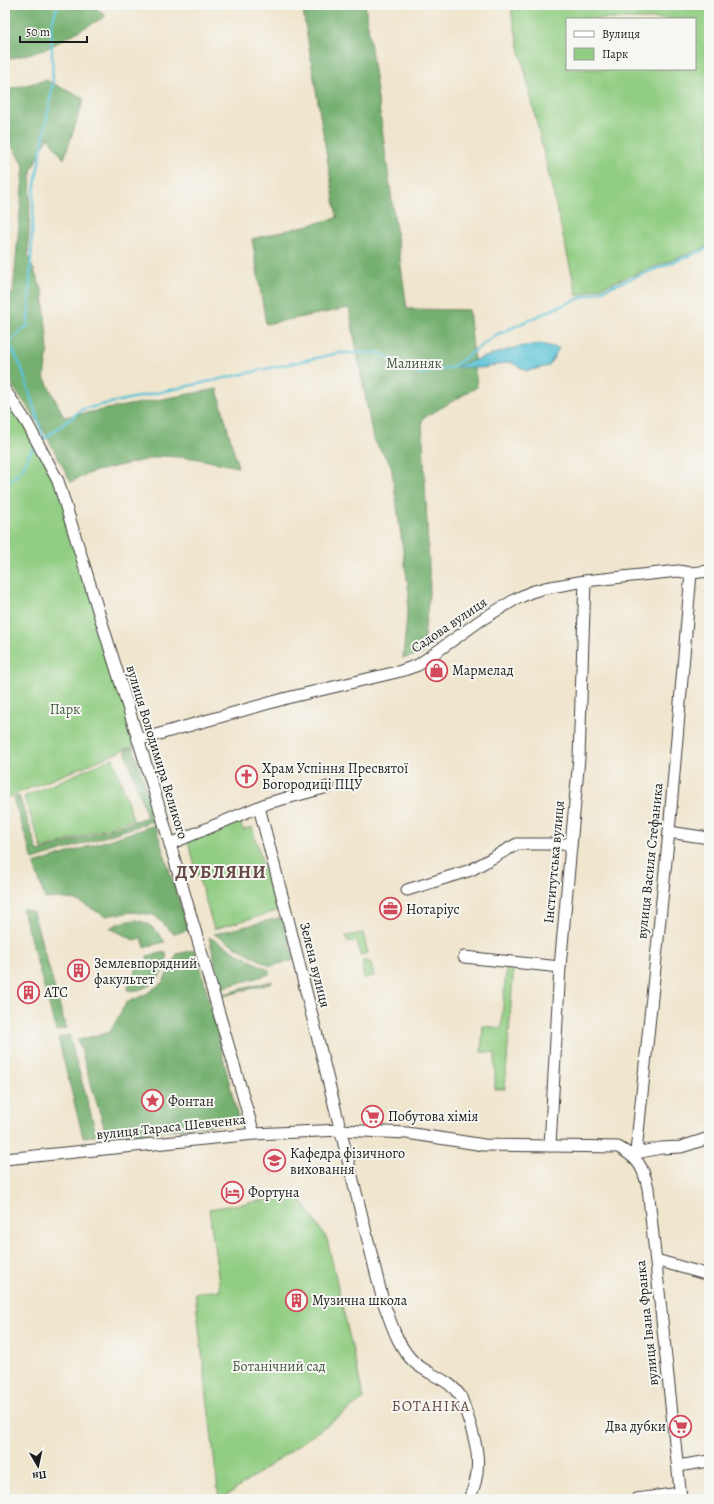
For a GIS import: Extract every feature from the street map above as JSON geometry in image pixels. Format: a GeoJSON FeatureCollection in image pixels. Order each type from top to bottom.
{"type":"FeatureCollection","features":[{"type":"Feature","properties":{"kind":"street","name":"вулиця Володимира Великого"},"geometry":{"type":"LineString","coordinates":[[5,390],[27,423],[58,481],[170,844],[254,1134]]}},
{"type":"Feature","properties":{"kind":"street","name":"Садова вулиця"},"geometry":{"type":"LineString","coordinates":[[138,740],[287,698],[401,671],[418,665],[481,620],[516,599],[545,588],[585,581],[678,571],[691,573],[709,571]]}},
{"type":"Feature","properties":{"kind":"street","name":"вулиця Василя Стефаника"},"geometry":{"type":"LineString","coordinates":[[633,1153],[669,832],[691,573]]}},
{"type":"Feature","properties":{"kind":"street","name":"Інститутська вулиця"},"geometry":{"type":"LineString","coordinates":[[550,1146],[560,967],[579,758],[585,581]]}},
{"type":"Feature","properties":{"kind":"street"},"geometry":{"type":"LineString","coordinates":[[170,844],[259,807],[328,787]]}},
{"type":"Feature","properties":{"kind":"street","name":"Зелена вулиця"},"geometry":{"type":"LineString","coordinates":[[259,807],[383,1301],[399,1341],[414,1362],[456,1389],[461,1397],[478,1455],[476,1482],[469,1499]]}},
{"type":"Feature","properties":{"kind":"street"},"geometry":{"type":"LineString","coordinates":[[669,832],[709,838]]}},
{"type":"Feature","properties":{"kind":"street"},"geometry":{"type":"LineString","coordinates":[[407,890],[471,870],[517,844],[571,844]]}},
{"type":"Feature","properties":{"kind":"street"},"geometry":{"type":"LineString","coordinates":[[464,957],[560,967]]}},
{"type":"Feature","properties":{"kind":"street","name":"вулиця Тараса Шевченка"},"geometry":{"type":"LineString","coordinates":[[5,1159],[254,1134],[341,1130],[407,1133],[484,1145],[618,1147],[633,1153]]}},
{"type":"Feature","properties":{"kind":"street"},"geometry":{"type":"LineString","coordinates":[[633,1153],[661,1148],[681,1147],[709,1138]]}},
{"type":"Feature","properties":{"kind":"street","name":"вулиця Івана Франка"},"geometry":{"type":"LineString","coordinates":[[633,1153],[641,1165],[646,1180],[681,1496],[637,1499]]}},
{"type":"Feature","properties":{"kind":"street"},"geometry":{"type":"LineString","coordinates":[[656,1260],[709,1275]]}},
{"type":"Feature","properties":{"kind":"street"},"geometry":{"type":"LineString","coordinates":[[678,1466],[709,1461]]}},
{"type":"Feature","properties":{"kind":"shaded area","name":"Кафедра фізичного виховання"},"geometry":{"type":"Polygon","coordinates":[[[278,1145],[285,1173],[271,1177],[263,1150],[278,1145]]]}},
{"type":"Feature","properties":{"kind":"green space"},"geometry":{"type":"Polygon","coordinates":[[[5,5],[92,5],[106,16],[44,50],[5,60],[5,5]]]}},
{"type":"Feature","properties":{"kind":"green space","name":"Малиняк"},"geometry":{"type":"Polygon","coordinates":[[[302,5],[365,5],[407,309],[469,310],[477,387],[422,419],[430,586],[422,654],[403,658],[409,593],[391,465],[373,439],[349,308],[266,324],[252,239],[337,218],[302,5]]]}},
{"type":"Feature","properties":{"kind":"green space"},"geometry":{"type":"Polygon","coordinates":[[[512,5],[709,5],[709,246],[577,296],[512,16],[512,5]]]}},
{"type":"Feature","properties":{"kind":"green space"},"geometry":{"type":"Polygon","coordinates":[[[46,80],[84,99],[64,159],[48,137],[31,171],[28,256],[43,292],[48,350],[44,377],[64,417],[217,389],[238,467],[194,458],[162,456],[92,472],[71,482],[43,429],[5,375],[5,295],[13,294],[24,166],[5,135],[5,90],[46,80]]]}},
{"type":"Feature","properties":{"kind":"green space","name":"Парк"},"geometry":{"type":"Polygon","coordinates":[[[5,390],[58,481],[139,744],[6,798],[5,390]]]}},
{"type":"Feature","properties":{"kind":"green space"},"geometry":{"type":"Polygon","coordinates":[[[133,748],[156,820],[33,860],[13,798],[19,796],[38,852],[147,817],[125,750],[133,748]]]}},
{"type":"Feature","properties":{"kind":"green space"},"geometry":{"type":"Polygon","coordinates":[[[113,758],[133,819],[42,849],[24,797],[113,758]]]}},
{"type":"Feature","properties":{"kind":"green space"},"geometry":{"type":"Polygon","coordinates":[[[239,818],[243,830],[252,827],[277,911],[214,929],[187,839],[239,818]]]}},
{"type":"Feature","properties":{"kind":"green space"},"geometry":{"type":"Polygon","coordinates":[[[155,825],[188,930],[174,934],[154,915],[133,912],[105,916],[76,900],[56,898],[45,899],[34,864],[155,825]]]}},
{"type":"Feature","properties":{"kind":"green space"},"geometry":{"type":"Polygon","coordinates":[[[22,908],[33,912],[66,1028],[56,1031],[22,908]]]}},
{"type":"Feature","properties":{"kind":"green space"},"geometry":{"type":"Polygon","coordinates":[[[283,917],[294,960],[270,966],[214,934],[283,917]]]}},
{"type":"Feature","properties":{"kind":"green space"},"geometry":{"type":"Polygon","coordinates":[[[137,920],[153,928],[165,942],[145,947],[142,938],[134,940],[110,928],[123,922],[137,920]]]}},
{"type":"Feature","properties":{"kind":"green space"},"geometry":{"type":"Polygon","coordinates":[[[363,933],[368,953],[360,955],[357,940],[347,942],[346,936],[363,933]]]}},
{"type":"Feature","properties":{"kind":"green space"},"geometry":{"type":"Polygon","coordinates":[[[209,937],[270,971],[270,974],[221,988],[209,937]]]}},
{"type":"Feature","properties":{"kind":"green space"},"geometry":{"type":"Polygon","coordinates":[[[194,950],[198,956],[239,1122],[107,1137],[78,1040],[110,1032],[126,1003],[146,994],[163,982],[177,954],[194,950]]]}},
{"type":"Feature","properties":{"kind":"green space"},"geometry":{"type":"Polygon","coordinates":[[[166,952],[164,967],[156,980],[142,989],[127,990],[138,965],[148,963],[147,956],[166,952]]]}},
{"type":"Feature","properties":{"kind":"green space"},"geometry":{"type":"Polygon","coordinates":[[[363,961],[371,963],[374,976],[364,978],[362,968],[363,961]]]}},
{"type":"Feature","properties":{"kind":"green space"},"geometry":{"type":"Polygon","coordinates":[[[507,962],[514,963],[505,1089],[495,1089],[495,1053],[481,1052],[483,1026],[501,1028],[507,962]]]}},
{"type":"Feature","properties":{"kind":"green space"},"geometry":{"type":"Polygon","coordinates":[[[272,981],[272,983],[224,996],[223,994],[272,981]]]}},
{"type":"Feature","properties":{"kind":"green space"},"geometry":{"type":"Polygon","coordinates":[[[69,1035],[97,1136],[83,1137],[58,1038],[69,1035]]]}},
{"type":"Feature","properties":{"kind":"green space","name":"Ботанічний сад"},"geometry":{"type":"Polygon","coordinates":[[[298,1195],[327,1239],[364,1399],[222,1499],[219,1499],[195,1293],[220,1290],[209,1209],[298,1195]]]}},
{"type":"Feature","properties":{"kind":"water"},"geometry":{"type":"Polygon","coordinates":[[[540,344],[559,348],[549,366],[527,371],[510,362],[483,368],[453,367],[517,347],[540,344]]]}},
{"type":"Feature","properties":{"kind":"waterway"},"geometry":{"type":"LineString","coordinates":[[58,5],[51,25],[53,83],[34,191],[28,325],[9,342],[22,369],[44,439],[83,409],[339,353],[380,353],[420,374],[453,367],[494,336],[558,307],[709,248]]}},
{"type":"Feature","properties":{"kind":"waterway"},"geometry":{"type":"LineString","coordinates":[[5,487],[23,468],[30,452],[33,449]]}},
{"type":"Feature","properties":{"kind":"place","name":"Мармелад"},"geometry":{"type":"Point","coordinates":[436,670]}},
{"type":"Feature","properties":{"kind":"place","name":"Храм Успіння Пресвятої Богородиці ПЦУ"},"geometry":{"type":"Point","coordinates":[247,776]}},
{"type":"Feature","properties":{"kind":"place","name":"Нотаріус"},"geometry":{"type":"Point","coordinates":[390,909]}},
{"type":"Feature","properties":{"kind":"place","name":"Землевпорядний факультет"},"geometry":{"type":"Point","coordinates":[78,971]}},
{"type":"Feature","properties":{"kind":"place","name":"АТС"},"geometry":{"type":"Point","coordinates":[29,992]}},
{"type":"Feature","properties":{"kind":"place","name":"Фонтан"},"geometry":{"type":"Point","coordinates":[152,1101]}},
{"type":"Feature","properties":{"kind":"place","name":"Побутова хімія"},"geometry":{"type":"Point","coordinates":[373,1116]}},
{"type":"Feature","properties":{"kind":"place","name":"Кафедра фізичного виховання"},"geometry":{"type":"Point","coordinates":[274,1161]}},
{"type":"Feature","properties":{"kind":"place","name":"Фортуна"},"geometry":{"type":"Point","coordinates":[233,1192]}},
{"type":"Feature","properties":{"kind":"place","name":"Музична школа"},"geometry":{"type":"Point","coordinates":[296,1300]}},
{"type":"Feature","properties":{"kind":"place","name":"Два дубки"},"geometry":{"type":"Point","coordinates":[681,1426]}},
{"type":"Feature","properties":{"kind":"district","name":"ДУБЛЯНИ"},"geometry":{"type":"Point","coordinates":[221,872]}},
{"type":"Feature","properties":{"kind":"district","name":"БОТАНІКА"},"geometry":{"type":"Point","coordinates":[431,1406]}}]}
